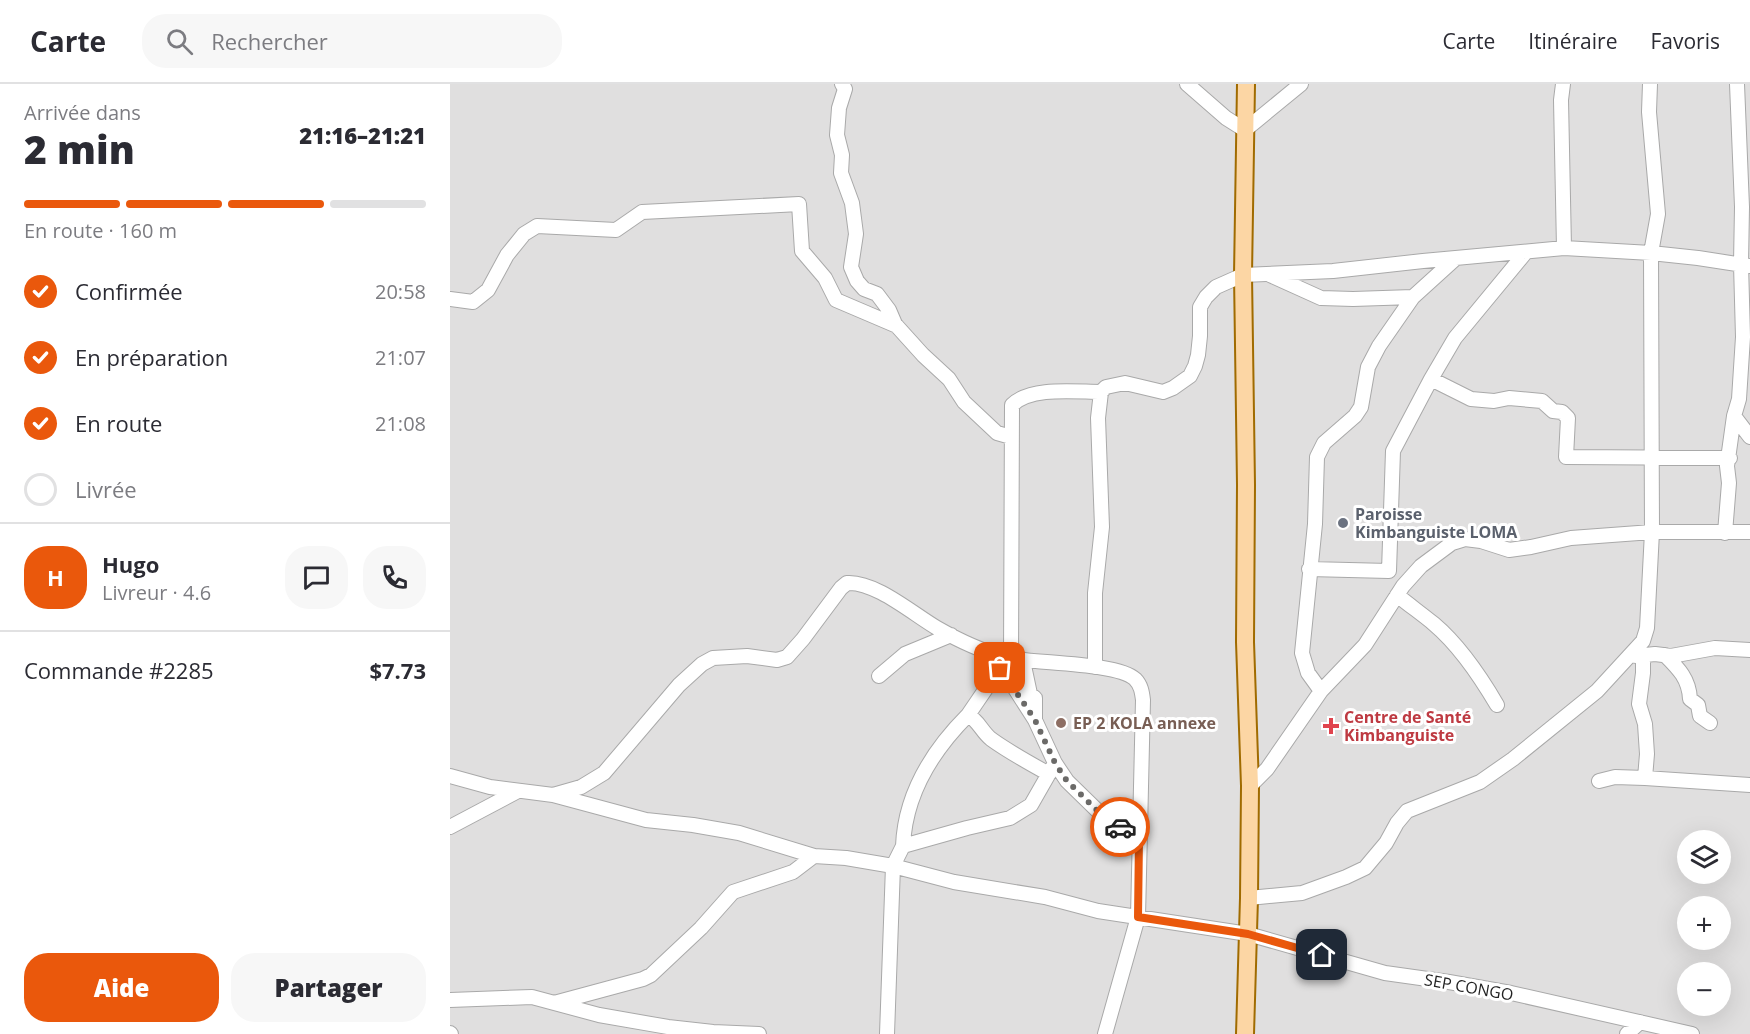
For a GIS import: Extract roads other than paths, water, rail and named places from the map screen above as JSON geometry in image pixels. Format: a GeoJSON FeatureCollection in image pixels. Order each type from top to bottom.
{"type":"FeatureCollection","features":[{"type":"Feature","properties":{"kind":"main road"},"geometry":{"type":"LineString","coordinates":[[1245,1034],[1250,786],[1245,642],[1246,474],[1243,275],[1246,84]]}},
{"type":"Feature","properties":{"kind":"street"},"geometry":{"type":"LineString","coordinates":[[842,84],[845,89],[839,108],[837,135],[842,154],[841,172],[852,203],[856,234],[852,267],[856,281],[864,289],[877,294],[897,326],[949,379],[963,402],[997,433],[1011,437]]}},
{"type":"Feature","properties":{"kind":"street"},"geometry":{"type":"LineString","coordinates":[[1187,84],[1226,118],[1245,130],[1301,84]]}},
{"type":"Feature","properties":{"kind":"street"},"geometry":{"type":"LineString","coordinates":[[1563,84],[1561,100],[1564,248]]}},
{"type":"Feature","properties":{"kind":"street"},"geometry":{"type":"LineString","coordinates":[[1645,778],[1646,724],[1639,704],[1637,656],[1647,628],[1652,532],[1652,253],[1658,214],[1649,111],[1650,84]]}},
{"type":"Feature","properties":{"kind":"street"},"geometry":{"type":"LineString","coordinates":[[1725,533],[1729,458],[1734,416],[1739,399],[1746,265],[1737,84]]}},
{"type":"Feature","properties":{"kind":"street"},"geometry":{"type":"LineString","coordinates":[[450,299],[473,302],[488,290],[507,255],[524,234],[537,226],[616,230],[642,212],[799,204],[802,251],[825,278],[836,300],[897,326]]}},
{"type":"Feature","properties":{"kind":"street"},"geometry":{"type":"LineString","coordinates":[[1095,667],[1095,593],[1102,513],[1098,461],[1098,418],[1101,392],[1106,387],[1125,383],[1163,392],[1173,388],[1190,375],[1195,366],[1200,336],[1200,307],[1216,287],[1243,275],[1333,271],[1564,248],[1652,253],[1746,265]]}},
{"type":"Feature","properties":{"kind":"street"},"geometry":{"type":"LineString","coordinates":[[1310,569],[1389,571],[1393,451],[1455,338],[1526,252]]}},
{"type":"Feature","properties":{"kind":"street"},"geometry":{"type":"LineString","coordinates":[[1321,691],[1308,672],[1302,653],[1315,524],[1317,457],[1324,442],[1355,416],[1360,407],[1368,367],[1379,346],[1413,297],[1456,258]]}},
{"type":"Feature","properties":{"kind":"street"},"geometry":{"type":"LineString","coordinates":[[1268,274],[1321,298],[1353,300],[1413,297]]}},
{"type":"Feature","properties":{"kind":"street"},"geometry":{"type":"LineString","coordinates":[[1431,379],[1471,399],[1494,401],[1509,398],[1542,401],[1553,411],[1562,412],[1568,418],[1566,457],[1729,458]]}},
{"type":"Feature","properties":{"kind":"street"},"geometry":{"type":"LineString","coordinates":[[903,846],[1010,818],[1031,804],[1052,768],[1012,663],[1012,405],[1017,399],[1054,391],[1101,392]]}},
{"type":"Feature","properties":{"kind":"street"},"geometry":{"type":"LineString","coordinates":[[1734,416],[1750,437]]}},
{"type":"Feature","properties":{"kind":"street"},"geometry":{"type":"LineString","coordinates":[[1250,786],[1267,769],[1321,691],[1365,645],[1403,586],[1428,560],[1452,543],[1465,539],[1481,541],[1509,550],[1531,548],[1571,538],[1652,532],[1750,532]]}},
{"type":"Feature","properties":{"kind":"street"},"geometry":{"type":"LineString","coordinates":[[451,777],[490,787],[553,795],[581,787],[604,773],[679,685],[702,664],[713,658],[747,656],[777,660],[787,657],[847,583],[875,589],[951,635],[1012,663],[1095,667],[1126,674],[1134,678],[1142,691],[1138,917],[1105,1034]]}},
{"type":"Feature","properties":{"kind":"street"},"geometry":{"type":"LineString","coordinates":[[1397,595],[1436,625],[1460,651],[1484,682],[1497,705]]}},
{"type":"Feature","properties":{"kind":"street"},"geometry":{"type":"LineString","coordinates":[[879,676],[905,654],[951,635]]}},
{"type":"Feature","properties":{"kind":"street"},"geometry":{"type":"LineString","coordinates":[[1249,898],[1302,893],[1365,868],[1386,843],[1407,811],[1480,782],[1513,759],[1637,656],[1686,654],[1715,648],[1750,650]]}},
{"type":"Feature","properties":{"kind":"street"},"geometry":{"type":"LineString","coordinates":[[1665,655],[1681,671],[1689,686],[1690,699],[1698,705],[1700,716],[1710,723]]}},
{"type":"Feature","properties":{"kind":"street"},"geometry":{"type":"LineString","coordinates":[[887,1034],[894,866],[903,846],[903,827],[911,797],[943,742],[1012,663]]}},
{"type":"Feature","properties":{"kind":"street"},"geometry":{"type":"LineString","coordinates":[[1012,663],[1030,694],[1035,698],[1035,720]]}},
{"type":"Feature","properties":{"kind":"street"},"geometry":{"type":"LineString","coordinates":[[968,715],[974,718],[981,730],[991,738],[1052,768],[1107,820],[1139,838]]}},
{"type":"Feature","properties":{"kind":"street"},"geometry":{"type":"LineString","coordinates":[[1599,781],[1615,777],[1750,785]]}},
{"type":"Feature","properties":{"kind":"street"},"geometry":{"type":"LineString","coordinates":[[450,827],[518,791]]}},
{"type":"Feature","properties":{"kind":"street","name":"SEP CONGO"},"geometry":{"type":"LineString","coordinates":[[553,795],[646,820],[739,833],[814,856],[846,858],[894,866],[954,882],[1045,897],[1098,911],[1248,934],[1385,973],[1511,993],[1692,1034]]}},
{"type":"Feature","properties":{"kind":"street"},"geometry":{"type":"LineString","coordinates":[[552,1003],[651,975],[701,928],[733,892],[793,872],[814,856]]}},
{"type":"Feature","properties":{"kind":"street"},"geometry":{"type":"LineString","coordinates":[[450,1000],[521,996],[599,1015],[668,1027],[759,1034]]}},
{"type":"Feature","properties":{"kind":"street"},"geometry":{"type":"LineString","coordinates":[[1627,1034],[1640,1022]]}},
{"type":"Feature","properties":{"kind":"place","name":"Paroisse Kimbanguiste LOMA"},"geometry":{"type":"Point","coordinates":[1343,523]}},
{"type":"Feature","properties":{"kind":"place","name":"EP 2 KOLA annexe"},"geometry":{"type":"Point","coordinates":[1061,723]}},
{"type":"Feature","properties":{"kind":"place","name":"Centre de Santé Kimbanguiste"},"geometry":{"type":"Point","coordinates":[1331,726]}}]}
